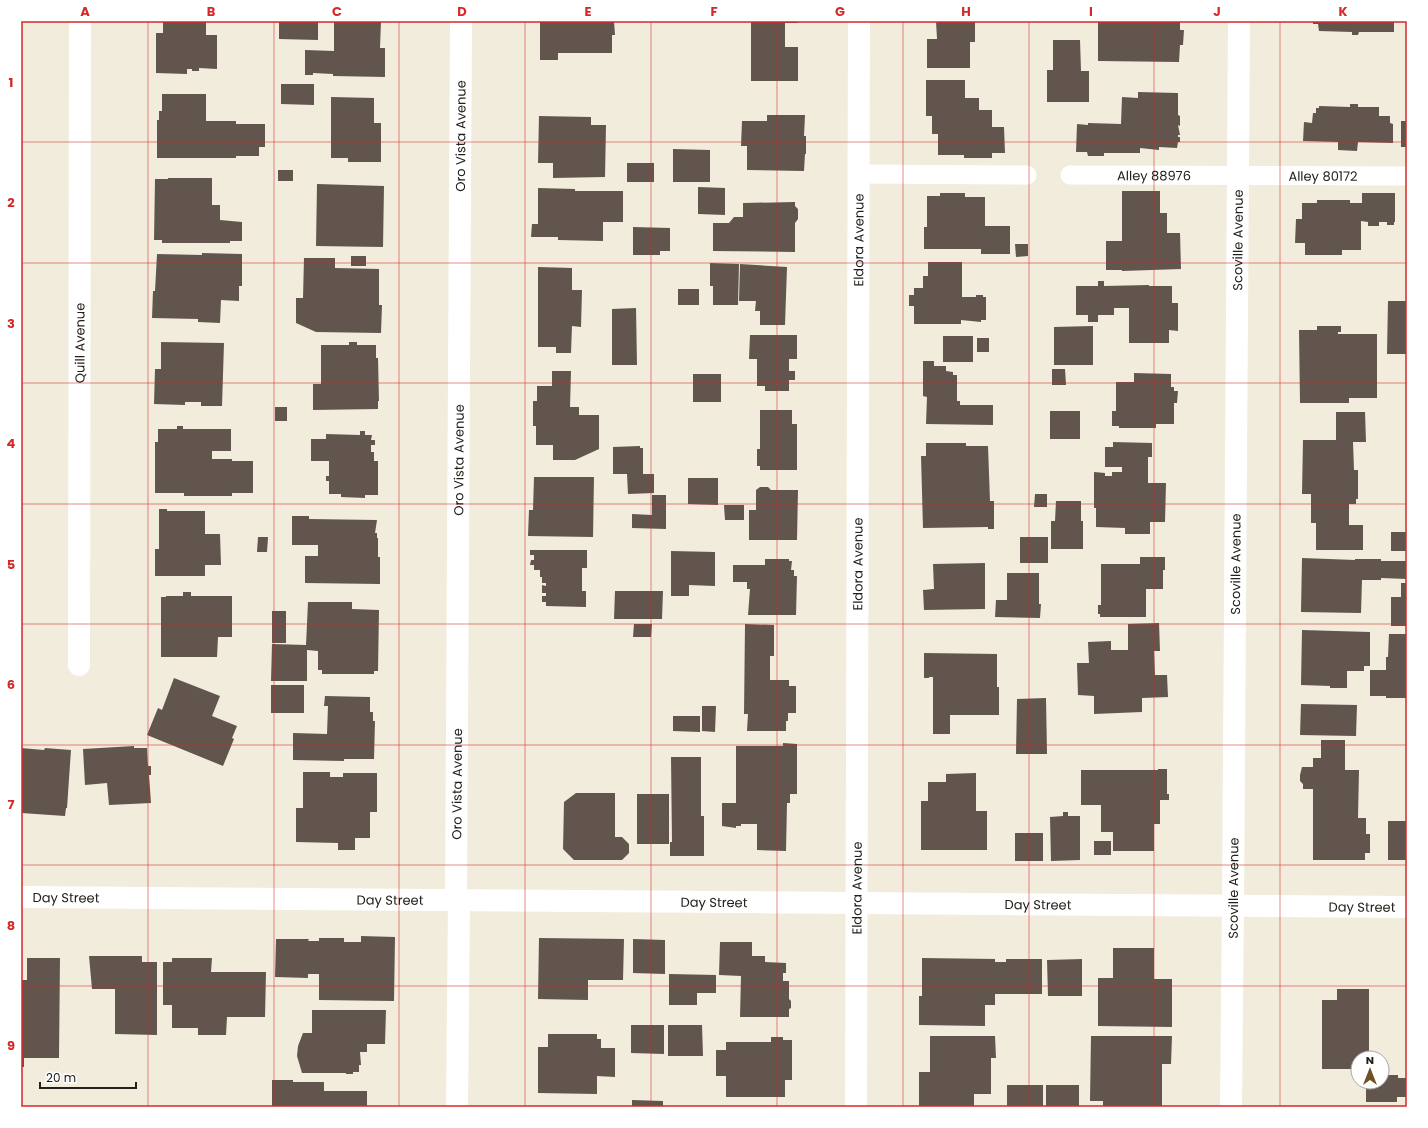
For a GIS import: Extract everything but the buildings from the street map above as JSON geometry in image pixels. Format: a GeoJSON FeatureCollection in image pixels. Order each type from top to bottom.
{"type":"FeatureCollection","features":[{"type":"Feature","properties":{"kind":"street","name":"Quill Avenue"},"geometry":{"type":"LineString","coordinates":[[79,665],[80,21]]}},
{"type":"Feature","properties":{"kind":"street","name":"Oro Vista Avenue"},"geometry":{"type":"LineString","coordinates":[[457,1107],[461,21]]}},
{"type":"Feature","properties":{"kind":"street","name":"Eldora Avenue"},"geometry":{"type":"LineString","coordinates":[[856,1107],[859,21]]}},
{"type":"Feature","properties":{"kind":"street","name":"Scoville Avenue"},"geometry":{"type":"LineString","coordinates":[[1231,1107],[1239,21]]}},
{"type":"Feature","properties":{"kind":"street","name":"Day Street"},"geometry":{"type":"LineString","coordinates":[[21,897],[1407,907]]}},
{"type":"Feature","properties":{"kind":"lane"},"geometry":{"type":"LineString","coordinates":[[859,174],[1027,175]]}},
{"type":"Feature","properties":{"kind":"lane","name":"Alley 88976"},"geometry":{"type":"LineString","coordinates":[[1070,175],[1238,176]]}},
{"type":"Feature","properties":{"kind":"lane","name":"Alley 80172"},"geometry":{"type":"LineString","coordinates":[[1238,176],[1407,176]]}}]}
